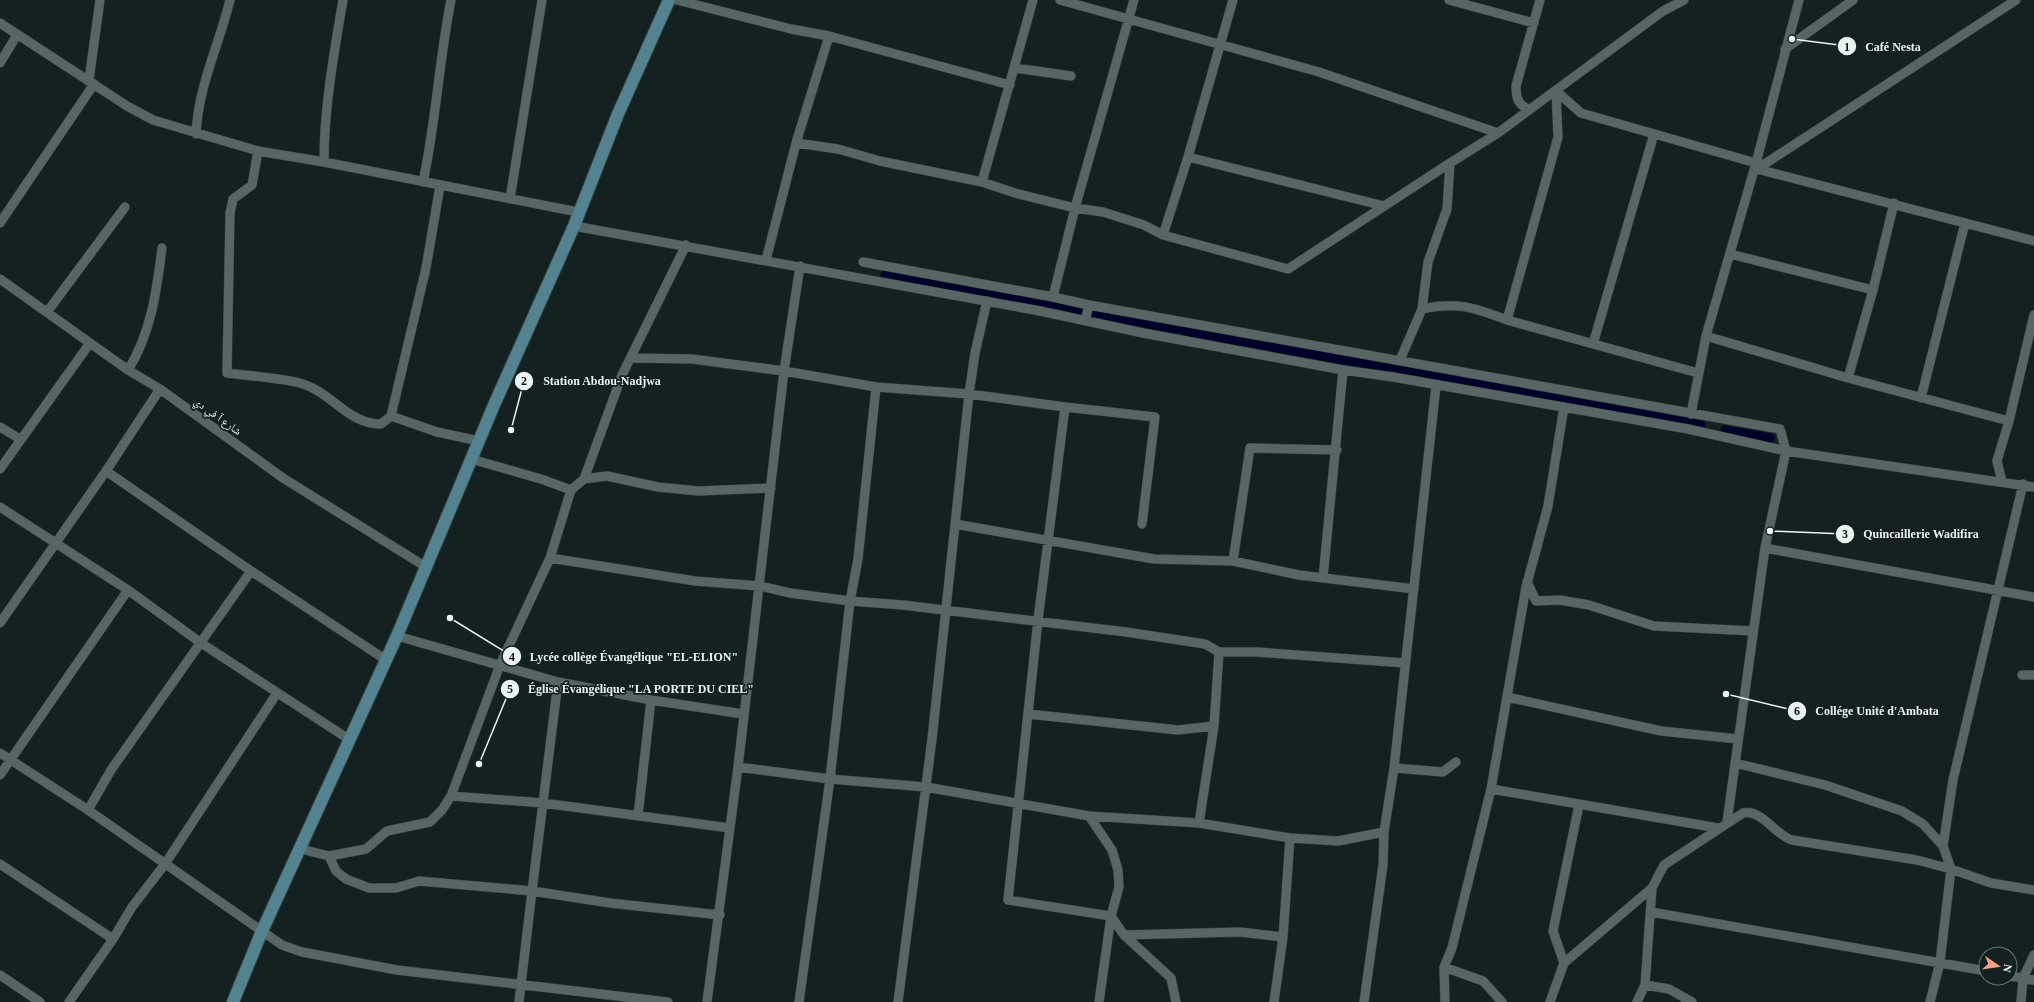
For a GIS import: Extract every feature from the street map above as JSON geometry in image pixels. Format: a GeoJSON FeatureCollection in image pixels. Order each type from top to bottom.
{"type":"FeatureCollection","features":[{"type":"Feature","properties":{"kind":"street"},"geometry":{"type":"LineString","coordinates":[[0,224],[91,82],[100,0]]}},
{"type":"Feature","properties":{"kind":"street"},"geometry":{"type":"LineString","coordinates":[[196,134],[208,67],[217,45],[230,0]]}},
{"type":"Feature","properties":{"kind":"street"},"geometry":{"type":"LineString","coordinates":[[324,162],[324,142],[343,0]]}},
{"type":"Feature","properties":{"kind":"street"},"geometry":{"type":"LineString","coordinates":[[423,182],[432,141],[438,99],[443,43],[452,0]]}},
{"type":"Feature","properties":{"kind":"street"},"geometry":{"type":"LineString","coordinates":[[510,199],[542,0]]}},
{"type":"Feature","properties":{"kind":"street"},"geometry":{"type":"LineString","coordinates":[[232,1002],[262,931],[301,849],[397,636],[471,459],[574,226],[578,212],[618,114],[669,0]]}},
{"type":"Feature","properties":{"kind":"street"},"geometry":{"type":"LineString","coordinates":[[677,0],[791,29],[829,36],[1010,85]]}},
{"type":"Feature","properties":{"kind":"street"},"geometry":{"type":"LineString","coordinates":[[982,182],[1033,0]]}},
{"type":"Feature","properties":{"kind":"street"},"geometry":{"type":"LineString","coordinates":[[1060,0],[1319,72],[1498,133]]}},
{"type":"Feature","properties":{"kind":"street"},"geometry":{"type":"LineString","coordinates":[[1053,297],[1075,208],[1134,0]]}},
{"type":"Feature","properties":{"kind":"street"},"geometry":{"type":"LineString","coordinates":[[1163,235],[1188,157],[1233,0]]}},
{"type":"Feature","properties":{"kind":"street"},"geometry":{"type":"LineString","coordinates":[[1449,0],[1534,23]]}},
{"type":"Feature","properties":{"kind":"street"},"geometry":{"type":"LineString","coordinates":[[1529,110],[1519,104],[1516,97],[1516,86],[1540,0]]}},
{"type":"Feature","properties":{"kind":"street"},"geometry":{"type":"LineString","coordinates":[[796,143],[838,149],[880,161],[982,182],[1015,193],[1075,208],[1103,212],[1144,225],[1163,235],[1288,269],[1498,133],[1663,11],[1684,0]]}},
{"type":"Feature","properties":{"kind":"street"},"geometry":{"type":"LineString","coordinates":[[1691,414],[1706,336],[1756,166],[1798,0]]}},
{"type":"Feature","properties":{"kind":"street"},"geometry":{"type":"LineString","coordinates":[[1786,48],[1853,0]]}},
{"type":"Feature","properties":{"kind":"street"},"geometry":{"type":"LineString","coordinates":[[1756,166],[2016,0]]}},
{"type":"Feature","properties":{"kind":"street"},"geometry":{"type":"LineString","coordinates":[[0,23],[153,120],[258,152],[324,162],[578,212]]}},
{"type":"Feature","properties":{"kind":"street"},"geometry":{"type":"LineString","coordinates":[[0,63],[17,35]]}},
{"type":"Feature","properties":{"kind":"street"},"geometry":{"type":"LineString","coordinates":[[766,260],[796,143],[829,36]]}},
{"type":"Feature","properties":{"kind":"street"},"geometry":{"type":"LineString","coordinates":[[1015,68],[1071,76]]}},
{"type":"Feature","properties":{"kind":"street"},"geometry":{"type":"LineString","coordinates":[[1556,91],[1582,113],[1756,166],[2034,241]]}},
{"type":"Feature","properties":{"kind":"street"},"geometry":{"type":"LineString","coordinates":[[1507,320],[1558,137],[1556,91]]}},
{"type":"Feature","properties":{"kind":"street"},"geometry":{"type":"LineString","coordinates":[[1593,344],[1654,134]]}},
{"type":"Feature","properties":{"kind":"street"},"geometry":{"type":"LineString","coordinates":[[258,152],[252,184],[233,199],[230,214],[227,373],[303,384],[316,389],[344,412],[370,424],[381,424],[391,416],[426,268],[440,186]]}},
{"type":"Feature","properties":{"kind":"street"},"geometry":{"type":"LineString","coordinates":[[1188,157],[1384,206]]}},
{"type":"Feature","properties":{"kind":"street"},"geometry":{"type":"LineString","coordinates":[[1400,360],[1422,309],[1428,262],[1447,209],[1450,163]]}},
{"type":"Feature","properties":{"kind":"street"},"geometry":{"type":"LineString","coordinates":[[1848,378],[1873,290],[1894,203]]}},
{"type":"Feature","properties":{"kind":"street"},"geometry":{"type":"LineString","coordinates":[[47,312],[126,207]]}},
{"type":"Feature","properties":{"kind":"street"},"geometry":{"type":"LineString","coordinates":[[1921,398],[1965,223]]}},
{"type":"Feature","properties":{"kind":"street"},"geometry":{"type":"LineString","coordinates":[[574,226],[686,245],[987,301],[1143,333],[1343,370],[1688,429],[1786,451],[2023,484],[2034,487]]}},
{"type":"Feature","properties":{"kind":"street"},"geometry":{"type":"LineString","coordinates":[[301,849],[329,856],[366,849],[387,831],[430,822],[442,810],[451,796],[500,664],[550,558],[571,490],[584,479],[622,375],[686,245]]}},
{"type":"Feature","properties":{"kind":"street"},"geometry":{"type":"LineString","coordinates":[[128,370],[145,339],[158,280],[162,248]]}},
{"type":"Feature","properties":{"kind":"street"},"geometry":{"type":"LineString","coordinates":[[1730,254],[1873,290]]}},
{"type":"Feature","properties":{"kind":"street"},"geometry":{"type":"LineString","coordinates":[[863,262],[1089,305],[1400,360],[1490,379],[1780,429],[1786,451],[1765,548],[1727,822]]}},
{"type":"Feature","properties":{"kind":"street"},"geometry":{"type":"LineString","coordinates":[[707,1002],[720,915],[760,586],[784,371],[800,266]]}},
{"type":"Feature","properties":{"kind":"street","name":"شارع آ في دي"},"geometry":{"type":"LineString","coordinates":[[0,279],[128,370],[160,389],[283,478],[426,567]]}},
{"type":"Feature","properties":{"kind":"street"},"geometry":{"type":"LineString","coordinates":[[898,1002],[926,787],[956,524],[969,394],[975,353],[987,301]]}},
{"type":"Feature","properties":{"kind":"street"},"geometry":{"type":"LineString","coordinates":[[1422,309],[1454,304],[1477,309],[1507,320],[1698,373]]}},
{"type":"Feature","properties":{"kind":"street"},"geometry":{"type":"LineString","coordinates":[[1085,320],[1089,305]]}},
{"type":"Feature","properties":{"kind":"street"},"geometry":{"type":"LineString","coordinates":[[2002,482],[1997,461],[2009,420],[2034,315]]}},
{"type":"Feature","properties":{"kind":"street"},"geometry":{"type":"LineString","coordinates":[[1706,336],[1848,378],[2009,420]]}},
{"type":"Feature","properties":{"kind":"street"},"geometry":{"type":"LineString","coordinates":[[0,469],[90,343]]}},
{"type":"Feature","properties":{"kind":"street"},"geometry":{"type":"LineString","coordinates":[[630,358],[692,359],[784,371],[876,387],[969,394],[1155,417],[1142,524]]}},
{"type":"Feature","properties":{"kind":"street"},"geometry":{"type":"LineString","coordinates":[[1323,578],[1343,370]]}},
{"type":"Feature","properties":{"kind":"street"},"geometry":{"type":"LineString","coordinates":[[1364,1002],[1383,865],[1384,832],[1394,768],[1436,386]]}},
{"type":"Feature","properties":{"kind":"street"},"geometry":{"type":"LineString","coordinates":[[799,1002],[830,779],[850,601],[858,559],[876,387]]}},
{"type":"Feature","properties":{"kind":"street"},"geometry":{"type":"LineString","coordinates":[[0,624],[55,542],[106,471],[160,389]]}},
{"type":"Feature","properties":{"kind":"street"},"geometry":{"type":"LineString","coordinates":[[1065,407],[1038,620],[1008,900],[1111,916],[1124,936],[1171,978],[1176,1002]]}},
{"type":"Feature","properties":{"kind":"street"},"geometry":{"type":"LineString","coordinates":[[1445,1002],[1444,967],[1452,948],[1491,789],[1527,582],[1548,506],[1564,407]]}},
{"type":"Feature","properties":{"kind":"street"},"geometry":{"type":"LineString","coordinates":[[391,416],[437,432],[479,441]]}},
{"type":"Feature","properties":{"kind":"street"},"geometry":{"type":"LineString","coordinates":[[0,427],[20,439]]}},
{"type":"Feature","properties":{"kind":"street"},"geometry":{"type":"LineString","coordinates":[[1233,560],[1250,448],[1336,450]]}},
{"type":"Feature","properties":{"kind":"street"},"geometry":{"type":"LineString","coordinates":[[471,459],[541,479],[571,490]]}},
{"type":"Feature","properties":{"kind":"street"},"geometry":{"type":"LineString","coordinates":[[106,471],[251,571],[386,660]]}},
{"type":"Feature","properties":{"kind":"street"},"geometry":{"type":"LineString","coordinates":[[584,479],[607,476],[658,487],[698,491],[771,488]]}},
{"type":"Feature","properties":{"kind":"street"},"geometry":{"type":"LineString","coordinates":[[1943,846],[1957,763],[2023,484]]}},
{"type":"Feature","properties":{"kind":"street"},"geometry":{"type":"LineString","coordinates":[[0,507],[128,590],[201,642],[350,740]]}},
{"type":"Feature","properties":{"kind":"street"},"geometry":{"type":"LineString","coordinates":[[956,524],[1154,559],[1233,560],[1299,575],[1414,589]]}},
{"type":"Feature","properties":{"kind":"street"},"geometry":{"type":"LineString","coordinates":[[1765,548],[2034,597]]}},
{"type":"Feature","properties":{"kind":"street"},"geometry":{"type":"LineString","coordinates":[[550,558],[695,581],[760,586],[790,593],[850,601],[1038,620],[1205,644],[1219,652],[1257,652],[1405,663]]}},
{"type":"Feature","properties":{"kind":"street"},"geometry":{"type":"LineString","coordinates":[[88,810],[111,770],[251,571]]}},
{"type":"Feature","properties":{"kind":"street"},"geometry":{"type":"LineString","coordinates":[[1527,582],[1536,601],[1560,600],[1589,605],[1654,626],[1753,631]]}},
{"type":"Feature","properties":{"kind":"street"},"geometry":{"type":"LineString","coordinates":[[0,775],[128,590]]}},
{"type":"Feature","properties":{"kind":"street"},"geometry":{"type":"LineString","coordinates":[[397,636],[500,664],[558,682],[651,700],[744,714]]}},
{"type":"Feature","properties":{"kind":"street"},"geometry":{"type":"LineString","coordinates":[[1199,824],[1214,726],[1219,652]]}},
{"type":"Feature","properties":{"kind":"street"},"geometry":{"type":"LineString","coordinates":[[2022,675],[2034,675]]}},
{"type":"Feature","properties":{"kind":"street"},"geometry":{"type":"LineString","coordinates":[[519,1002],[558,682]]}},
{"type":"Feature","properties":{"kind":"street"},"geometry":{"type":"LineString","coordinates":[[69,1002],[113,940],[132,907],[165,864],[277,693]]}},
{"type":"Feature","properties":{"kind":"street"},"geometry":{"type":"LineString","coordinates":[[1507,697],[1661,730],[1738,739]]}},
{"type":"Feature","properties":{"kind":"street"},"geometry":{"type":"LineString","coordinates":[[638,816],[651,700]]}},
{"type":"Feature","properties":{"kind":"street"},"geometry":{"type":"LineString","coordinates":[[1028,714],[1178,730],[1214,726]]}},
{"type":"Feature","properties":{"kind":"street"},"geometry":{"type":"LineString","coordinates":[[0,752],[88,810],[282,945],[302,952],[397,970],[614,999],[668,1002]]}},
{"type":"Feature","properties":{"kind":"street"},"geometry":{"type":"LineString","coordinates":[[1394,768],[1443,772],[1456,762]]}},
{"type":"Feature","properties":{"kind":"street"},"geometry":{"type":"LineString","coordinates":[[1735,763],[1825,784],[1902,811],[1923,824],[1943,846],[1951,869],[1940,962],[1930,1002]]}},
{"type":"Feature","properties":{"kind":"street"},"geometry":{"type":"LineString","coordinates":[[738,767],[830,779],[926,787],[1089,816],[1199,824],[1290,838],[1338,840],[1384,832]]}},
{"type":"Feature","properties":{"kind":"street"},"geometry":{"type":"LineString","coordinates":[[1491,789],[1718,828]]}},
{"type":"Feature","properties":{"kind":"street"},"geometry":{"type":"LineString","coordinates":[[451,796],[543,803],[730,828]]}},
{"type":"Feature","properties":{"kind":"street"},"geometry":{"type":"LineString","coordinates":[[1564,963],[1553,930],[1579,805]]}},
{"type":"Feature","properties":{"kind":"street"},"geometry":{"type":"LineString","coordinates":[[1550,1002],[1564,963],[1652,888],[1664,865],[1739,814],[1750,812],[1758,815],[1782,836],[1792,840],[1917,860],[1951,869],[1991,883],[2034,890]]}},
{"type":"Feature","properties":{"kind":"street"},"geometry":{"type":"LineString","coordinates":[[1089,816],[1112,850],[1118,870],[1119,887],[1111,916],[1099,1002]]}},
{"type":"Feature","properties":{"kind":"street"},"geometry":{"type":"LineString","coordinates":[[1274,1002],[1283,937],[1290,838]]}},
{"type":"Feature","properties":{"kind":"street"},"geometry":{"type":"LineString","coordinates":[[329,856],[336,871],[346,880],[369,888],[396,888],[420,881],[532,891],[720,915]]}},
{"type":"Feature","properties":{"kind":"street"},"geometry":{"type":"LineString","coordinates":[[0,864],[113,940]]}},
{"type":"Feature","properties":{"kind":"street"},"geometry":{"type":"LineString","coordinates":[[1637,1002],[1645,985],[1652,912],[1652,888]]}},
{"type":"Feature","properties":{"kind":"street"},"geometry":{"type":"LineString","coordinates":[[1652,912],[1978,969]]}},
{"type":"Feature","properties":{"kind":"street"},"geometry":{"type":"LineString","coordinates":[[1124,936],[1240,932],[1283,937]]}},
{"type":"Feature","properties":{"kind":"street"},"geometry":{"type":"LineString","coordinates":[[2021,1002],[2023,978],[2034,955]]}},
{"type":"Feature","properties":{"kind":"street"},"geometry":{"type":"LineString","coordinates":[[1444,967],[1483,981],[1502,1002]]}},
{"type":"Feature","properties":{"kind":"street"},"geometry":{"type":"LineString","coordinates":[[0,975],[40,1002]]}},
{"type":"Feature","properties":{"kind":"street"},"geometry":{"type":"LineString","coordinates":[[2018,977],[2034,980]]}},
{"type":"Feature","properties":{"kind":"street"},"geometry":{"type":"LineString","coordinates":[[1645,985],[1669,989],[1692,1002]]}},
{"type":"Feature","properties":{"kind":"waterway"},"geometry":{"type":"LineString","coordinates":[[885,275],[1081,311]]}},
{"type":"Feature","properties":{"kind":"waterway"},"geometry":{"type":"LineString","coordinates":[[1091,313],[1177,329]]}},
{"type":"Feature","properties":{"kind":"waterway"},"geometry":{"type":"LineString","coordinates":[[1184,331],[1701,425]]}},
{"type":"Feature","properties":{"kind":"waterway"},"geometry":{"type":"LineString","coordinates":[[1725,430],[1770,438]]}},
{"type":"Feature","properties":{"kind":"place","name":"Café Nesta"},"geometry":{"type":"Point","coordinates":[1792,39]}},
{"type":"Feature","properties":{"kind":"place","name":"Station Abdou-Nadjwa"},"geometry":{"type":"Point","coordinates":[511,430]}},
{"type":"Feature","properties":{"kind":"place","name":"Quincaillerie Wadifira"},"geometry":{"type":"Point","coordinates":[1770,531]}},
{"type":"Feature","properties":{"kind":"place","name":"Lycée collège Évangélique \"EL-ELION\""},"geometry":{"type":"Point","coordinates":[450,618]}},
{"type":"Feature","properties":{"kind":"place","name":"Collége Unité d'Ambata"},"geometry":{"type":"Point","coordinates":[1726,694]}},
{"type":"Feature","properties":{"kind":"place","name":"Église Évangélique \"LA PORTE DU CIEL\""},"geometry":{"type":"Point","coordinates":[479,764]}}]}
